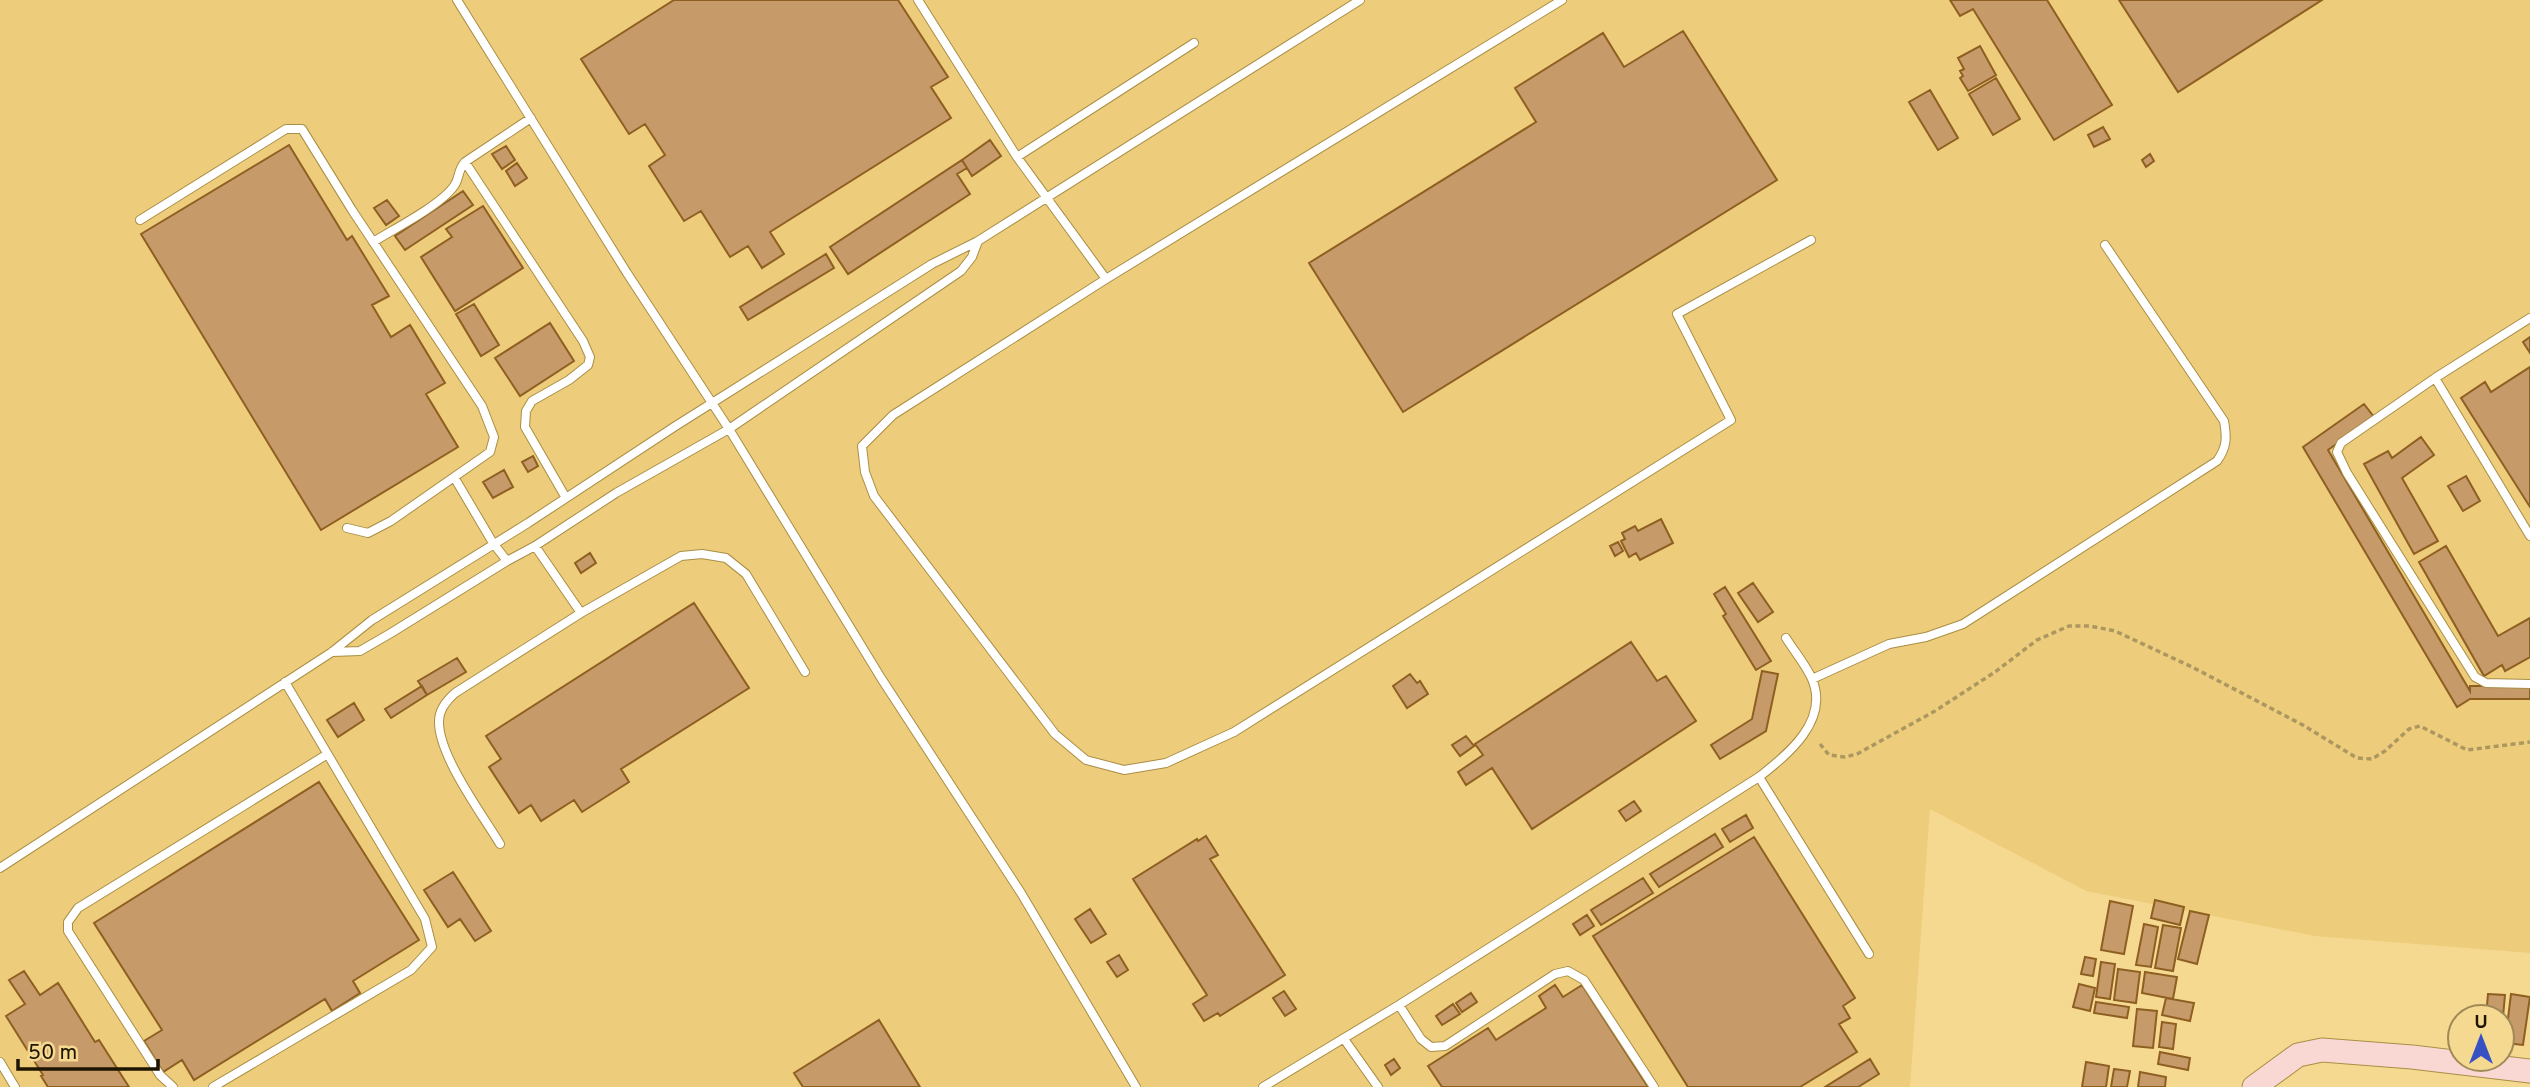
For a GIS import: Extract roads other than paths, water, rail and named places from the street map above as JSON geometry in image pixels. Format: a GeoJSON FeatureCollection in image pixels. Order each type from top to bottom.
{"type":"FeatureCollection","features":[{"type":"Feature","properties":{"kind":"street"},"geometry":{"type":"LineString","coordinates":[[2254,1087],[2298,1055],[2322,1050],[2412,1056],[2530,1071]]}},
{"type":"Feature","properties":{"kind":"lane"},"geometry":{"type":"LineString","coordinates":[[457,0],[627,273],[729,429],[881,678],[1021,893],[1136,1087]]}},
{"type":"Feature","properties":{"kind":"lane"},"geometry":{"type":"LineString","coordinates":[[918,0],[1017,157],[1106,279]]}},
{"type":"Feature","properties":{"kind":"lane"},"geometry":{"type":"LineString","coordinates":[[0,868],[332,652],[372,620],[712,403],[932,264],[978,241],[1360,0]]}},
{"type":"Feature","properties":{"kind":"lane"},"geometry":{"type":"LineString","coordinates":[[1562,0],[1106,279],[892,415],[862,446],[865,472],[874,496],[1055,734],[1086,760],[1124,770],[1166,763],[1234,732],[1731,419],[1676,314],[1811,240]]}},
{"type":"Feature","properties":{"kind":"lane"},"geometry":{"type":"LineString","coordinates":[[1017,157],[1194,43]]}},
{"type":"Feature","properties":{"kind":"lane"},"geometry":{"type":"LineString","coordinates":[[373,242],[443,197],[456,184],[458,170],[465,162],[531,118]]}},
{"type":"Feature","properties":{"kind":"lane"},"geometry":{"type":"LineString","coordinates":[[140,220],[286,129],[302,129],[373,242],[482,405],[494,437],[490,452],[391,521],[368,533],[347,528]]}},
{"type":"Feature","properties":{"kind":"lane"},"geometry":{"type":"LineString","coordinates":[[465,162],[583,341],[590,357],[588,365],[569,380],[532,401],[526,411],[525,427],[566,498]]}},
{"type":"Feature","properties":{"kind":"lane"},"geometry":{"type":"LineString","coordinates":[[332,652],[360,651],[616,494],[729,429],[961,271],[972,257],[978,241]]}},
{"type":"Feature","properties":{"kind":"lane"},"geometry":{"type":"LineString","coordinates":[[1812,679],[1889,644],[1938,634],[1963,624],[2217,461],[2225,450],[2227,439],[2224,421],[2105,245]]}},
{"type":"Feature","properties":{"kind":"lane"},"geometry":{"type":"LineString","coordinates":[[2530,317],[2341,443],[2338,456],[2475,677],[2486,683],[2530,684]]}},
{"type":"Feature","properties":{"kind":"lane"},"geometry":{"type":"LineString","coordinates":[[2435,379],[2530,536]]}},
{"type":"Feature","properties":{"kind":"lane"},"geometry":{"type":"LineString","coordinates":[[454,477],[493,544],[507,561]]}},
{"type":"Feature","properties":{"kind":"lane"},"geometry":{"type":"LineString","coordinates":[[535,546],[581,613]]}},
{"type":"Feature","properties":{"kind":"lane"},"geometry":{"type":"LineString","coordinates":[[500,844],[443,749],[438,719],[445,703],[455,693],[581,613],[681,556],[702,554],[726,558],[746,574],[805,671]]}},
{"type":"Feature","properties":{"kind":"lane"},"geometry":{"type":"LineString","coordinates":[[1263,1087],[1399,1005],[1759,777],[1791,751],[1806,731],[1817,696],[1812,679],[1786,638]]}},
{"type":"Feature","properties":{"kind":"lane"},"geometry":{"type":"LineString","coordinates":[[213,1087],[411,970],[432,947],[425,919],[285,682]]}},
{"type":"Feature","properties":{"kind":"lane"},"geometry":{"type":"LineString","coordinates":[[173,1087],[160,1075],[68,931],[68,922],[78,908],[327,755]]}},
{"type":"Feature","properties":{"kind":"lane"},"geometry":{"type":"LineString","coordinates":[[1759,777],[1869,954]]}},
{"type":"Feature","properties":{"kind":"lane"},"geometry":{"type":"LineString","coordinates":[[1399,1005],[1421,1039],[1431,1047],[1445,1046],[1555,974],[1568,971],[1584,980],[1654,1087]]}},
{"type":"Feature","properties":{"kind":"lane"},"geometry":{"type":"LineString","coordinates":[[1344,1039],[1374,1086]]}},
{"type":"Feature","properties":{"kind":"lane"},"geometry":{"type":"LineString","coordinates":[[0,1062],[15,1087]]}}]}
